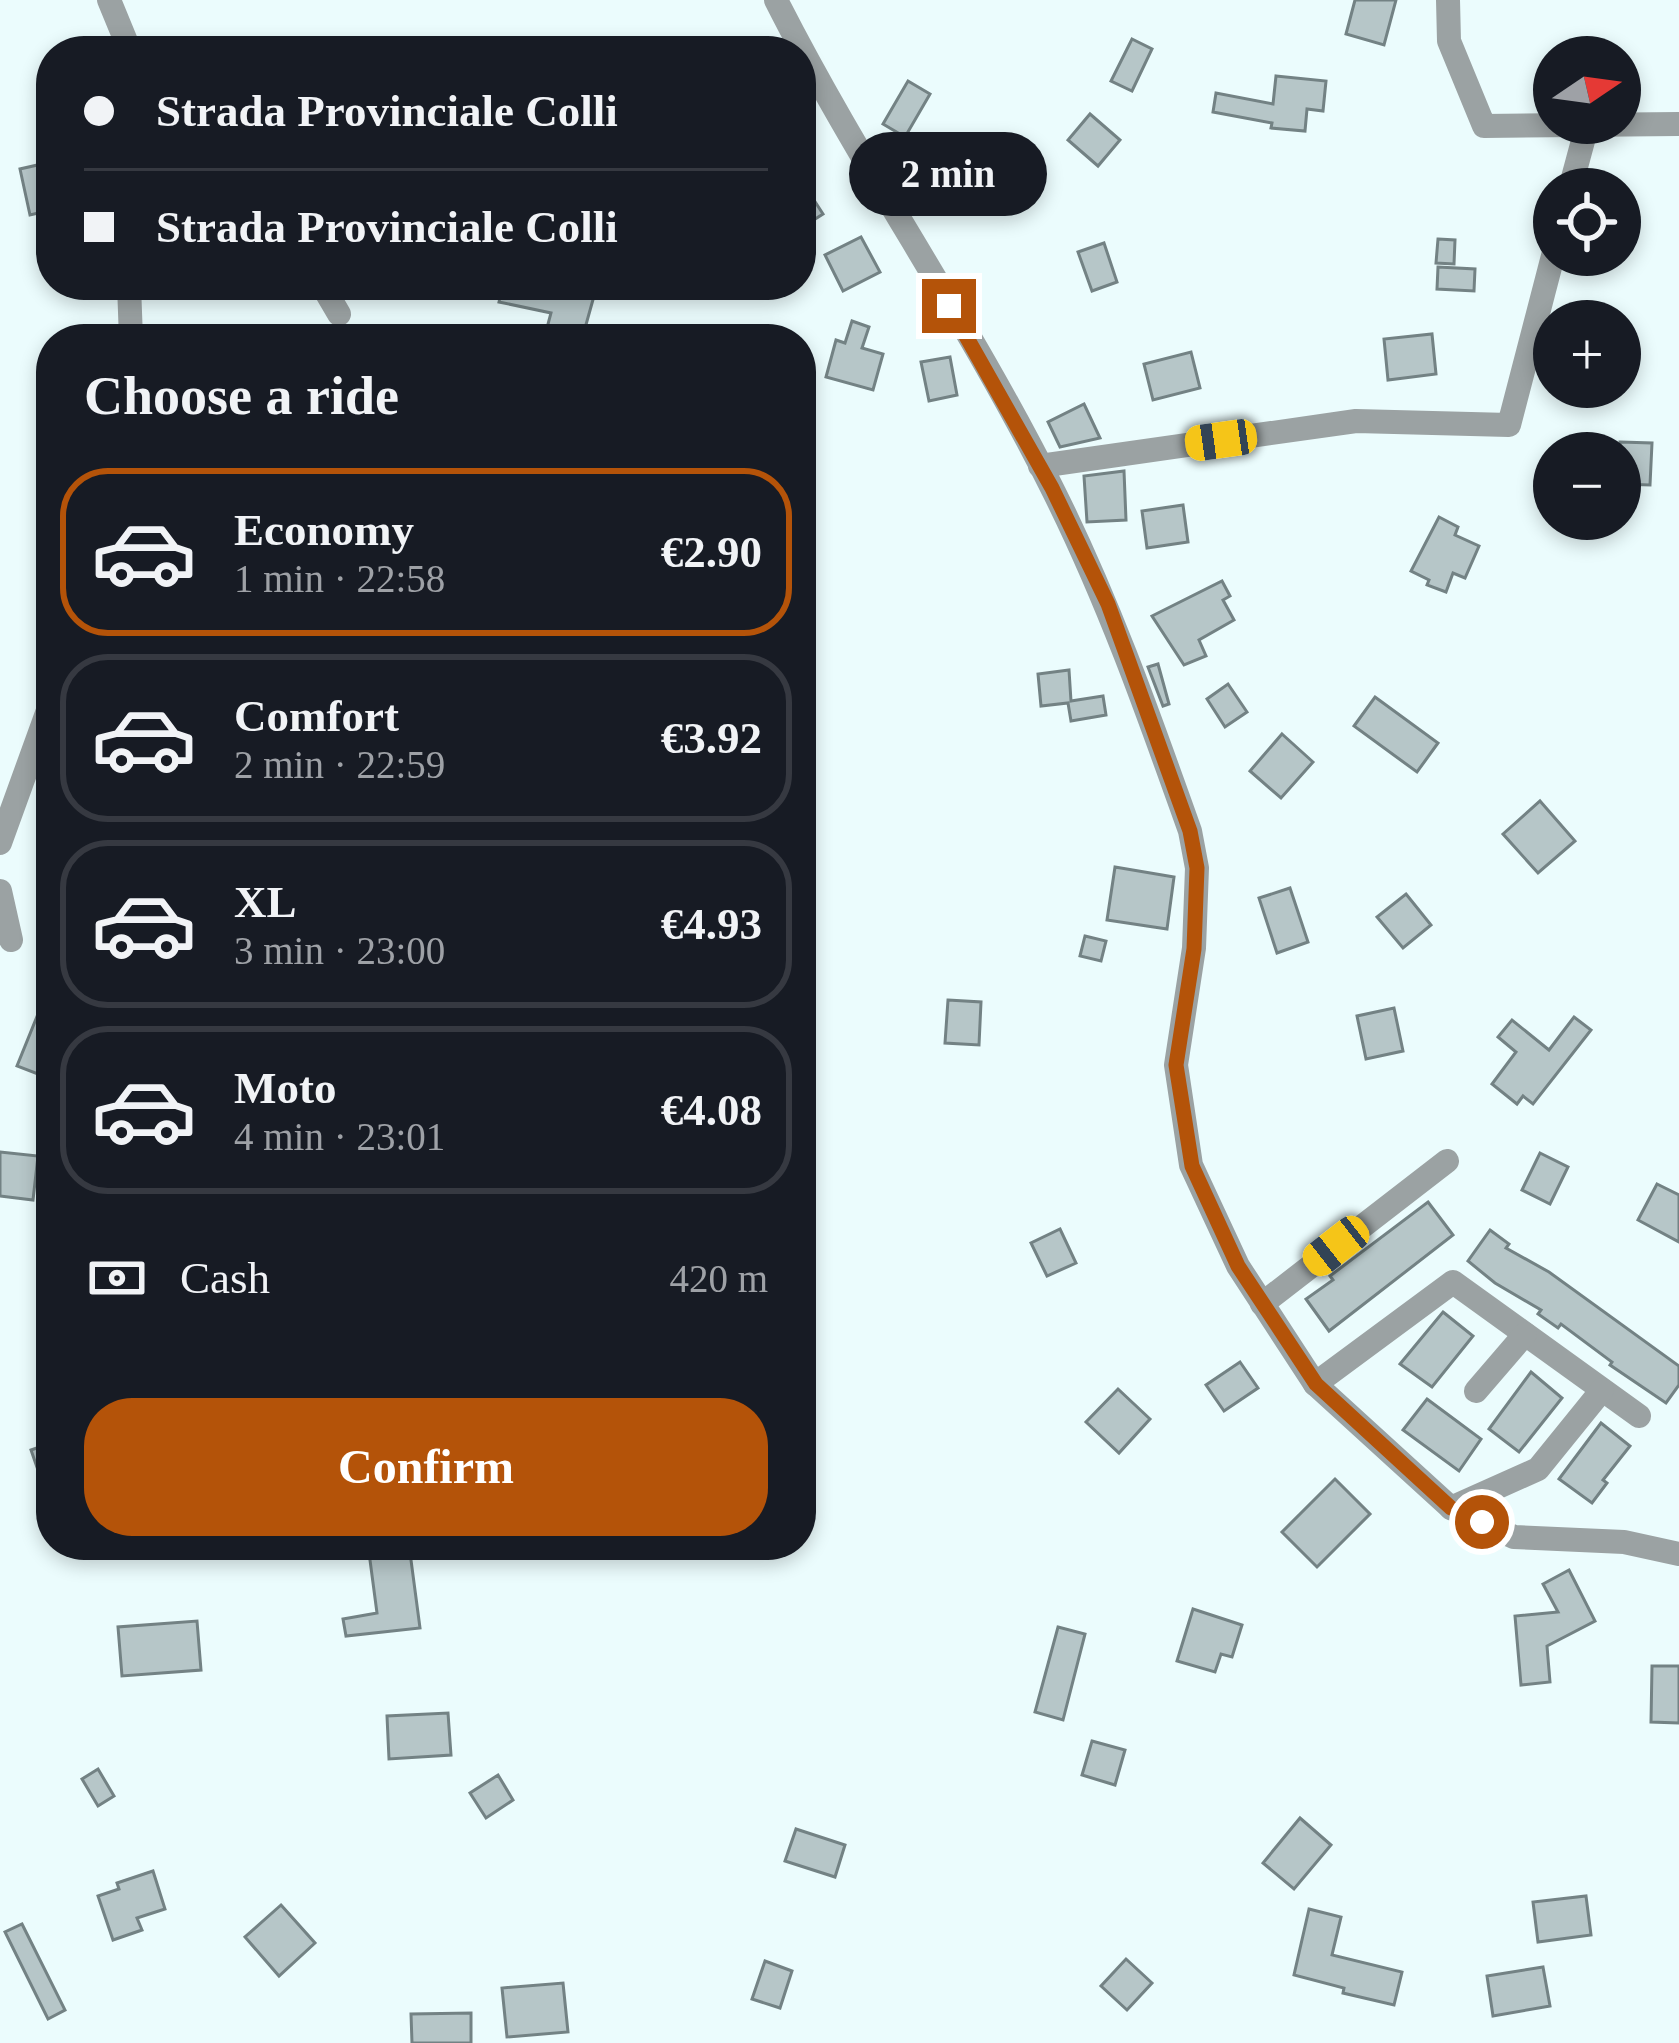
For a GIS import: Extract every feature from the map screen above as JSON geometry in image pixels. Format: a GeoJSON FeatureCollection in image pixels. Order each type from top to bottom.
{"type":"FeatureCollection","features":[{"type":"Feature","properties":{"kind":"street"},"geometry":{"type":"LineString","coordinates":[[109,0],[124,36]]}},
{"type":"Feature","properties":{"kind":"street"},"geometry":{"type":"LineString","coordinates":[[776,0],[794,36]]}},
{"type":"Feature","properties":{"kind":"street"},"geometry":{"type":"LineString","coordinates":[[1448,0],[1449,41],[1484,126],[1533,126]]}},
{"type":"Feature","properties":{"kind":"street"},"geometry":{"type":"LineString","coordinates":[[816,79],[1040,466],[1108,604],[1190,831],[1197,868],[1194,949],[1176,1065],[1192,1166],[1238,1266],[1316,1384],[1451,1508],[1514,1537],[1624,1542],[1679,1554]]}},
{"type":"Feature","properties":{"kind":"street"},"geometry":{"type":"LineString","coordinates":[[1641,125],[1679,124]]}},
{"type":"Feature","properties":{"kind":"street"},"geometry":{"type":"LineString","coordinates":[[1040,466],[1356,422],[1509,425],[1548,276]]}},
{"type":"Feature","properties":{"kind":"street"},"geometry":{"type":"LineString","coordinates":[[331,300],[339,314]]}},
{"type":"Feature","properties":{"kind":"street"},"geometry":{"type":"LineString","coordinates":[[0,843],[36,743]]}},
{"type":"Feature","properties":{"kind":"street"},"geometry":{"type":"LineString","coordinates":[[0,891],[11,940]]}},
{"type":"Feature","properties":{"kind":"street"},"geometry":{"type":"LineString","coordinates":[[1262,1304],[1447,1160]]}},
{"type":"Feature","properties":{"kind":"street"},"geometry":{"type":"LineString","coordinates":[[1316,1384],[1454,1282],[1639,1416]]}},
{"type":"Feature","properties":{"kind":"street"},"geometry":{"type":"LineString","coordinates":[[1475,1391],[1525,1334]]}},
{"type":"Feature","properties":{"kind":"street"},"geometry":{"type":"LineString","coordinates":[[1451,1508],[1538,1469],[1602,1390]]}},
{"type":"Feature","properties":{"kind":"building"},"geometry":{"type":"Polygon","coordinates":[[[1355,0],[1396,0],[1384,45],[1346,34],[1355,0]]]}},
{"type":"Feature","properties":{"kind":"building"},"geometry":{"type":"Polygon","coordinates":[[[1132,39],[1152,49],[1132,91],[1111,81],[1132,39]]]}},
{"type":"Feature","properties":{"kind":"building"},"geometry":{"type":"Polygon","coordinates":[[[1276,76],[1326,81],[1323,111],[1307,109],[1305,131],[1271,128],[1272,123],[1213,112],[1216,93],[1273,104],[1276,76]]]}},
{"type":"Feature","properties":{"kind":"building"},"geometry":{"type":"Polygon","coordinates":[[[908,81],[930,94],[905,137],[883,124],[908,81]]]}},
{"type":"Feature","properties":{"kind":"building"},"geometry":{"type":"Polygon","coordinates":[[[1090,114],[1120,140],[1098,166],[1068,140],[1090,114]]]}},
{"type":"Feature","properties":{"kind":"building"},"geometry":{"type":"Polygon","coordinates":[[[989,155],[1005,167],[975,204],[959,192],[989,155]]]}},
{"type":"Feature","properties":{"kind":"building"},"geometry":{"type":"Polygon","coordinates":[[[36,165],[36,214],[30,215],[20,169],[36,165]]]}},
{"type":"Feature","properties":{"kind":"building"},"geometry":{"type":"Polygon","coordinates":[[[861,237],[880,272],[843,291],[825,255],[861,237]]]}},
{"type":"Feature","properties":{"kind":"building"},"geometry":{"type":"Polygon","coordinates":[[[1438,239],[1455,240],[1454,264],[1436,263],[1438,239]]]}},
{"type":"Feature","properties":{"kind":"building"},"geometry":{"type":"Polygon","coordinates":[[[1104,243],[1117,282],[1092,291],[1078,252],[1104,243]]]}},
{"type":"Feature","properties":{"kind":"building"},"geometry":{"type":"Polygon","coordinates":[[[1438,267],[1475,269],[1474,291],[1437,289],[1438,267]]]}},
{"type":"Feature","properties":{"kind":"building"},"geometry":{"type":"Polygon","coordinates":[[[593,300],[586,324],[548,324],[551,313],[499,302],[593,300]]]}},
{"type":"Feature","properties":{"kind":"building"},"geometry":{"type":"Polygon","coordinates":[[[852,321],[869,327],[862,348],[883,354],[873,390],[826,377],[836,340],[845,343],[852,321]]]}},
{"type":"Feature","properties":{"kind":"building"},"geometry":{"type":"Polygon","coordinates":[[[1432,334],[1436,374],[1388,380],[1384,339],[1432,334]]]}},
{"type":"Feature","properties":{"kind":"building"},"geometry":{"type":"Polygon","coordinates":[[[1191,352],[1200,388],[1153,400],[1144,364],[1191,352]]]}},
{"type":"Feature","properties":{"kind":"building"},"geometry":{"type":"Polygon","coordinates":[[[950,357],[957,395],[929,401],[921,362],[950,357]]]}},
{"type":"Feature","properties":{"kind":"building"},"geometry":{"type":"Polygon","coordinates":[[[1084,404],[1100,438],[1060,447],[1048,422],[1084,404]]]}},
{"type":"Feature","properties":{"kind":"building"},"geometry":{"type":"Polygon","coordinates":[[[1641,443],[1652,443],[1650,485],[1641,485],[1641,443]]]}},
{"type":"Feature","properties":{"kind":"building"},"geometry":{"type":"Polygon","coordinates":[[[1124,471],[1126,520],[1087,522],[1084,476],[1124,471]]]}},
{"type":"Feature","properties":{"kind":"building"},"geometry":{"type":"Polygon","coordinates":[[[1183,505],[1188,542],[1147,548],[1142,511],[1183,505]]]}},
{"type":"Feature","properties":{"kind":"building"},"geometry":{"type":"Polygon","coordinates":[[[1439,517],[1458,527],[1455,535],[1479,546],[1465,578],[1453,573],[1446,592],[1427,585],[1429,580],[1411,571],[1439,517]]]}},
{"type":"Feature","properties":{"kind":"building"},"geometry":{"type":"Polygon","coordinates":[[[1222,581],[1230,596],[1223,600],[1234,620],[1199,640],[1206,656],[1184,665],[1152,616],[1222,581]]]}},
{"type":"Feature","properties":{"kind":"building"},"geometry":{"type":"Polygon","coordinates":[[[1158,664],[1169,704],[1163,706],[1148,667],[1158,664]]]}},
{"type":"Feature","properties":{"kind":"building"},"geometry":{"type":"Polygon","coordinates":[[[1069,670],[1071,701],[1103,696],[1106,715],[1071,721],[1068,703],[1041,706],[1038,674],[1069,670]]]}},
{"type":"Feature","properties":{"kind":"building"},"geometry":{"type":"Polygon","coordinates":[[[1228,684],[1247,712],[1225,727],[1207,699],[1228,684]]]}},
{"type":"Feature","properties":{"kind":"building"},"geometry":{"type":"Polygon","coordinates":[[[1375,697],[1438,743],[1417,772],[1354,726],[1375,697]]]}},
{"type":"Feature","properties":{"kind":"building"},"geometry":{"type":"Polygon","coordinates":[[[1282,734],[1313,762],[1281,798],[1250,771],[1282,734]]]}},
{"type":"Feature","properties":{"kind":"building"},"geometry":{"type":"Polygon","coordinates":[[[1540,801],[1575,841],[1538,873],[1503,834],[1540,801]]]}},
{"type":"Feature","properties":{"kind":"building"},"geometry":{"type":"Polygon","coordinates":[[[1115,867],[1174,877],[1167,929],[1107,920],[1115,867]]]}},
{"type":"Feature","properties":{"kind":"building"},"geometry":{"type":"Polygon","coordinates":[[[1290,888],[1308,942],[1277,953],[1259,898],[1290,888]]]}},
{"type":"Feature","properties":{"kind":"building"},"geometry":{"type":"Polygon","coordinates":[[[1406,894],[1431,925],[1403,948],[1377,917],[1406,894]]]}},
{"type":"Feature","properties":{"kind":"building"},"geometry":{"type":"Polygon","coordinates":[[[1085,936],[1106,941],[1101,961],[1080,956],[1085,936]]]}},
{"type":"Feature","properties":{"kind":"building"},"geometry":{"type":"Polygon","coordinates":[[[948,1000],[981,1002],[979,1045],[945,1043],[948,1000]]]}},
{"type":"Feature","properties":{"kind":"building"},"geometry":{"type":"Polygon","coordinates":[[[1394,1008],[1403,1051],[1366,1059],[1357,1016],[1394,1008]]]}},
{"type":"Feature","properties":{"kind":"building"},"geometry":{"type":"Polygon","coordinates":[[[1574,1017],[1591,1030],[1533,1104],[1523,1096],[1517,1104],[1492,1084],[1516,1052],[1498,1037],[1512,1020],[1549,1050],[1574,1017]]]}},
{"type":"Feature","properties":{"kind":"building"},"geometry":{"type":"Polygon","coordinates":[[[36,1019],[36,1073],[17,1066],[36,1019]]]}},
{"type":"Feature","properties":{"kind":"building"},"geometry":{"type":"Polygon","coordinates":[[[0,1152],[36,1156],[33,1200],[0,1196],[0,1152]]]}},
{"type":"Feature","properties":{"kind":"building"},"geometry":{"type":"Polygon","coordinates":[[[1540,1153],[1568,1167],[1550,1204],[1522,1190],[1540,1153]]]}},
{"type":"Feature","properties":{"kind":"building"},"geometry":{"type":"Polygon","coordinates":[[[1657,1184],[1679,1195],[1679,1242],[1638,1220],[1657,1184]]]}},
{"type":"Feature","properties":{"kind":"building"},"geometry":{"type":"Polygon","coordinates":[[[1428,1202],[1453,1235],[1329,1331],[1306,1299],[1428,1202]]]}},
{"type":"Feature","properties":{"kind":"building"},"geometry":{"type":"Polygon","coordinates":[[[1060,1229],[1076,1263],[1047,1276],[1031,1243],[1060,1229]]]}},
{"type":"Feature","properties":{"kind":"building"},"geometry":{"type":"Polygon","coordinates":[[[1490,1230],[1509,1244],[1506,1248],[1549,1272],[1679,1366],[1679,1385],[1666,1403],[1468,1261],[1490,1230]]]}},
{"type":"Feature","properties":{"kind":"building"},"geometry":{"type":"Polygon","coordinates":[[[1443,1312],[1473,1336],[1432,1387],[1400,1364],[1443,1312]]]}},
{"type":"Feature","properties":{"kind":"building"},"geometry":{"type":"Polygon","coordinates":[[[1240,1362],[1258,1388],[1224,1411],[1206,1385],[1240,1362]]]}},
{"type":"Feature","properties":{"kind":"building"},"geometry":{"type":"Polygon","coordinates":[[[1531,1372],[1562,1398],[1519,1452],[1489,1429],[1531,1372]]]}},
{"type":"Feature","properties":{"kind":"building"},"geometry":{"type":"Polygon","coordinates":[[[1118,1389],[1150,1419],[1119,1453],[1086,1422],[1118,1389]]]}},
{"type":"Feature","properties":{"kind":"building"},"geometry":{"type":"Polygon","coordinates":[[[1427,1399],[1481,1439],[1459,1471],[1403,1430],[1427,1399]]]}},
{"type":"Feature","properties":{"kind":"building"},"geometry":{"type":"Polygon","coordinates":[[[1601,1423],[1630,1446],[1603,1480],[1607,1483],[1592,1503],[1559,1479],[1601,1423]]]}},
{"type":"Feature","properties":{"kind":"building"},"geometry":{"type":"Polygon","coordinates":[[[1335,1479],[1370,1514],[1317,1567],[1282,1532],[1335,1479]]]}},
{"type":"Feature","properties":{"kind":"building"},"geometry":{"type":"Polygon","coordinates":[[[370,1560],[411,1560],[420,1628],[346,1636],[343,1619],[377,1613],[370,1560]]]}},
{"type":"Feature","properties":{"kind":"building"},"geometry":{"type":"Polygon","coordinates":[[[1569,1570],[1595,1621],[1547,1646],[1550,1682],[1521,1685],[1515,1616],[1558,1612],[1543,1584],[1569,1570]]]}},
{"type":"Feature","properties":{"kind":"building"},"geometry":{"type":"Polygon","coordinates":[[[1193,1609],[1242,1625],[1232,1657],[1221,1654],[1215,1672],[1177,1661],[1193,1609]]]}},
{"type":"Feature","properties":{"kind":"building"},"geometry":{"type":"Polygon","coordinates":[[[197,1621],[201,1670],[122,1676],[118,1627],[197,1621]]]}},
{"type":"Feature","properties":{"kind":"building"},"geometry":{"type":"Polygon","coordinates":[[[1058,1627],[1085,1634],[1063,1720],[1035,1712],[1058,1627]]]}},
{"type":"Feature","properties":{"kind":"building"},"geometry":{"type":"Polygon","coordinates":[[[1652,1666],[1679,1666],[1679,1723],[1651,1722],[1652,1666]]]}},
{"type":"Feature","properties":{"kind":"building"},"geometry":{"type":"Polygon","coordinates":[[[448,1713],[451,1755],[389,1759],[387,1716],[448,1713]]]}},
{"type":"Feature","properties":{"kind":"building"},"geometry":{"type":"Polygon","coordinates":[[[1092,1741],[1125,1750],[1115,1785],[1082,1775],[1092,1741]]]}},
{"type":"Feature","properties":{"kind":"building"},"geometry":{"type":"Polygon","coordinates":[[[98,1769],[114,1796],[98,1806],[82,1779],[98,1769]]]}},
{"type":"Feature","properties":{"kind":"building"},"geometry":{"type":"Polygon","coordinates":[[[498,1775],[513,1800],[486,1818],[470,1793],[498,1775]]]}},
{"type":"Feature","properties":{"kind":"building"},"geometry":{"type":"Polygon","coordinates":[[[1300,1818],[1331,1845],[1294,1889],[1263,1863],[1300,1818]]]}},
{"type":"Feature","properties":{"kind":"building"},"geometry":{"type":"Polygon","coordinates":[[[796,1829],[845,1845],[835,1877],[785,1861],[796,1829]]]}},
{"type":"Feature","properties":{"kind":"building"},"geometry":{"type":"Polygon","coordinates":[[[153,1871],[165,1909],[137,1918],[142,1930],[113,1940],[98,1896],[119,1889],[117,1883],[153,1871]]]}},
{"type":"Feature","properties":{"kind":"building"},"geometry":{"type":"Polygon","coordinates":[[[1586,1896],[1591,1935],[1538,1942],[1533,1902],[1586,1896]]]}},
{"type":"Feature","properties":{"kind":"building"},"geometry":{"type":"Polygon","coordinates":[[[281,1905],[315,1943],[279,1976],[245,1937],[281,1905]]]}},
{"type":"Feature","properties":{"kind":"building"},"geometry":{"type":"Polygon","coordinates":[[[1309,1909],[1341,1917],[1332,1955],[1402,1972],[1394,2005],[1294,1975],[1309,1909]]]}},
{"type":"Feature","properties":{"kind":"building"},"geometry":{"type":"Polygon","coordinates":[[[22,1924],[65,2010],[48,2019],[5,1932],[22,1924]]]}},
{"type":"Feature","properties":{"kind":"building"},"geometry":{"type":"Polygon","coordinates":[[[1126,1959],[1152,1983],[1127,2010],[1101,1986],[1126,1959]]]}},
{"type":"Feature","properties":{"kind":"building"},"geometry":{"type":"Polygon","coordinates":[[[765,1961],[792,1971],[780,2008],[752,1999],[765,1961]]]}},
{"type":"Feature","properties":{"kind":"building"},"geometry":{"type":"Polygon","coordinates":[[[1543,1967],[1550,2006],[1493,2016],[1487,1976],[1543,1967]]]}},
{"type":"Feature","properties":{"kind":"building"},"geometry":{"type":"Polygon","coordinates":[[[563,1983],[568,2032],[507,2037],[502,1988],[563,1983]]]}},
{"type":"Feature","properties":{"kind":"building"},"geometry":{"type":"Polygon","coordinates":[[[471,2013],[471,2043],[412,2043],[411,2014],[471,2013]]]}},
{"type":"Feature","properties":{"kind":"route"},"geometry":{"type":"LineString","coordinates":[[949,306],[1052,488],[1108,604],[1190,831],[1197,868],[1194,949],[1176,1065],[1192,1166],[1238,1266],[1316,1384],[1451,1508],[1482,1522]]}}]}
